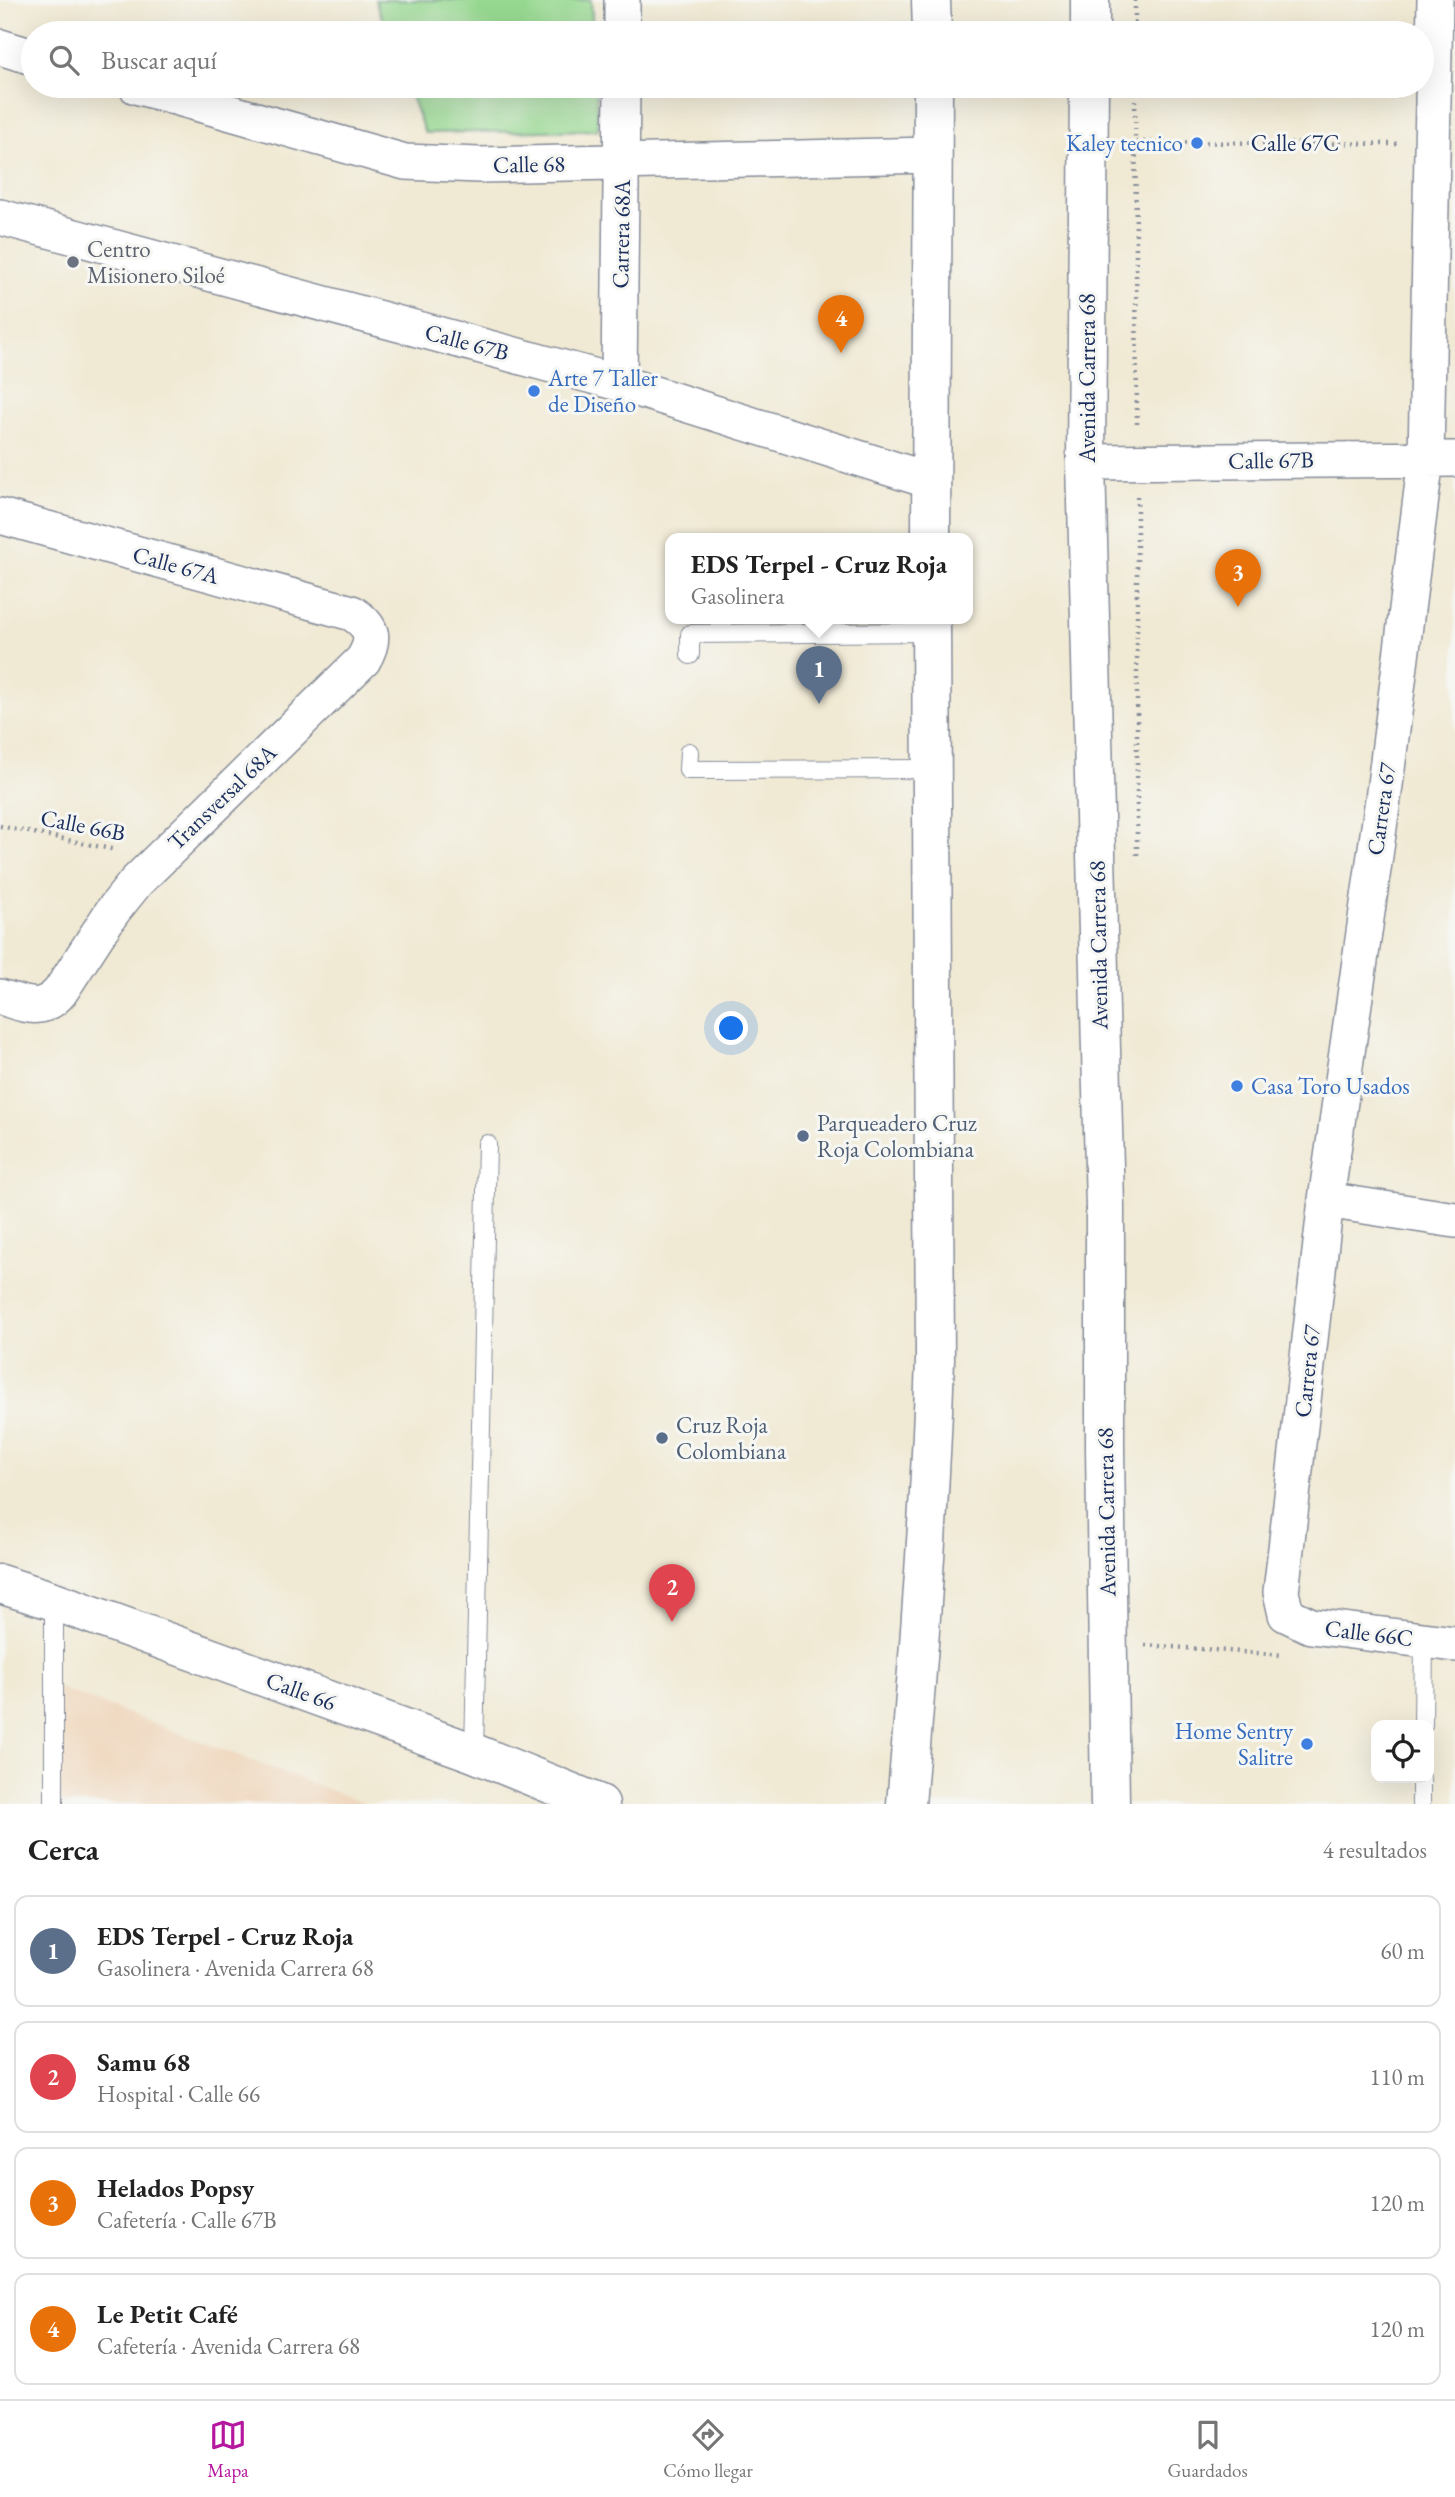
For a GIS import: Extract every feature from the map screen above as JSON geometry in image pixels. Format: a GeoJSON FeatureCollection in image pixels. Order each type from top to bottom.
{"type":"FeatureCollection","features":[{"type":"Feature","properties":{"kind":"main road"},"geometry":{"type":"LineString","coordinates":[[931,0],[932,21]]}},
{"type":"Feature","properties":{"kind":"main road"},"geometry":{"type":"LineString","coordinates":[[1090,0],[1090,21]]}},
{"type":"Feature","properties":{"kind":"main road"},"geometry":{"type":"LineString","coordinates":[[931,533],[933,98]]}},
{"type":"Feature","properties":{"kind":"main road","name":"Avenida Carrera 68"},"geometry":{"type":"LineString","coordinates":[[1089,98],[1086,462],[1105,1207],[1110,1804]]}},
{"type":"Feature","properties":{"kind":"main road"},"geometry":{"type":"LineString","coordinates":[[906,1804],[924,1593],[935,1360],[932,625]]}},
{"type":"Feature","properties":{"kind":"main road","name":"Calle 66"},"geometry":{"type":"LineString","coordinates":[[0,1584],[54,1601],[474,1753],[600,1804]]}},
{"type":"Feature","properties":{"kind":"street"},"geometry":{"type":"LineString","coordinates":[[622,0],[622,21]]}},
{"type":"Feature","properties":{"kind":"street","name":"Carrera 67"},"geometry":{"type":"LineString","coordinates":[[1286,1614],[1281,1592],[1326,1200],[1385,785],[1440,458],[1444,144],[1435,0]]}},
{"type":"Feature","properties":{"kind":"street"},"geometry":{"type":"LineString","coordinates":[[0,47],[21,53]]}},
{"type":"Feature","properties":{"kind":"street","name":"Calle 68"},"geometry":{"type":"LineString","coordinates":[[178,98],[405,162],[479,165],[933,155]]}},
{"type":"Feature","properties":{"kind":"street","name":"Carrera 68A"},"geometry":{"type":"LineString","coordinates":[[619,383],[622,98]]}},
{"type":"Feature","properties":{"kind":"street","name":"Calle 67B"},"geometry":{"type":"LineString","coordinates":[[0,218],[619,383],[931,481]]}},
{"type":"Feature","properties":{"kind":"street","name":"Calle 67B"},"geometry":{"type":"LineString","coordinates":[[1086,462],[1440,458]]}},
{"type":"Feature","properties":{"kind":"street","name":"Calle 67A"},"geometry":{"type":"LineString","coordinates":[[0,516],[352,613]]}},
{"type":"Feature","properties":{"kind":"street","name":"Transversal 68A"},"geometry":{"type":"LineString","coordinates":[[0,997],[41,1006],[52,1001],[112,912],[158,858],[363,660],[371,647],[371,633],[364,621],[352,613]]}},
{"type":"Feature","properties":{"kind":"street"},"geometry":{"type":"LineString","coordinates":[[1326,1200],[1455,1220]]}},
{"type":"Feature","properties":{"kind":"street","name":"Calle 66C"},"geometry":{"type":"LineString","coordinates":[[1286,1614],[1311,1626],[1439,1642]]}},
{"type":"Feature","properties":{"kind":"lane"},"geometry":{"type":"LineString","coordinates":[[690,656],[690,634],[932,625]]}},
{"type":"Feature","properties":{"kind":"lane"},"geometry":{"type":"LineString","coordinates":[[688,752],[688,770],[932,769]]}},
{"type":"Feature","properties":{"kind":"lane"},"geometry":{"type":"LineString","coordinates":[[474,1753],[487,1144]]}},
{"type":"Feature","properties":{"kind":"lane"},"geometry":{"type":"LineString","coordinates":[[54,1601],[54,1804]]}},
{"type":"Feature","properties":{"kind":"lane"},"geometry":{"type":"LineString","coordinates":[[1424,1720],[1439,1642]]}},
{"type":"Feature","properties":{"kind":"lane"},"geometry":{"type":"LineString","coordinates":[[1421,1804],[1422,1783]]}},
{"type":"Feature","properties":{"kind":"path"},"geometry":{"type":"LineString","coordinates":[[1135,0],[1135,21]]}},
{"type":"Feature","properties":{"kind":"path","name":"Calle 67C"},"geometry":{"type":"LineString","coordinates":[[1136,142],[1444,144]]}},
{"type":"Feature","properties":{"kind":"path","name":"Calle 66B"},"geometry":{"type":"LineString","coordinates":[[0,826],[158,858]]}},
{"type":"Feature","properties":{"kind":"shaded area"},"geometry":{"type":"Polygon","coordinates":[[[52,1685],[366,1804],[52,1804],[52,1685]]]}},
{"type":"Feature","properties":{"kind":"green space"},"geometry":{"type":"Polygon","coordinates":[[[375,0],[591,0],[592,21],[383,21],[375,0]]]}},
{"type":"Feature","properties":{"kind":"green space"},"geometry":{"type":"Polygon","coordinates":[[[412,98],[597,98],[598,130],[425,133],[412,98]]]}},
{"type":"Feature","properties":{"kind":"place","name":"Kaley tecnico"},"geometry":{"type":"Point","coordinates":[1197,143]}},
{"type":"Feature","properties":{"kind":"place","name":"Centro Misionero Siloé"},"geometry":{"type":"Point","coordinates":[73,262]}},
{"type":"Feature","properties":{"kind":"place","name":"Le Petit Café"},"geometry":{"type":"Point","coordinates":[841,353]}},
{"type":"Feature","properties":{"kind":"place","name":"Arte 7 Taller de Diseño"},"geometry":{"type":"Point","coordinates":[534,391]}},
{"type":"Feature","properties":{"kind":"place","name":"Helados Popsy"},"geometry":{"type":"Point","coordinates":[1238,607]}},
{"type":"Feature","properties":{"kind":"place","name":"EDS Terpel - Cruz Roja"},"geometry":{"type":"Point","coordinates":[819,704]}},
{"type":"Feature","properties":{"kind":"place","name":"Casa Toro Usados"},"geometry":{"type":"Point","coordinates":[1237,1086]}},
{"type":"Feature","properties":{"kind":"place","name":"Parqueadero Cruz Roja Colombiana"},"geometry":{"type":"Point","coordinates":[803,1136]}},
{"type":"Feature","properties":{"kind":"place","name":"Cruz Roja Colombiana"},"geometry":{"type":"Point","coordinates":[662,1438]}},
{"type":"Feature","properties":{"kind":"place","name":"Samu 68"},"geometry":{"type":"Point","coordinates":[672,1622]}},
{"type":"Feature","properties":{"kind":"place","name":"Home Sentry Salitre"},"geometry":{"type":"Point","coordinates":[1307,1744]}}]}
